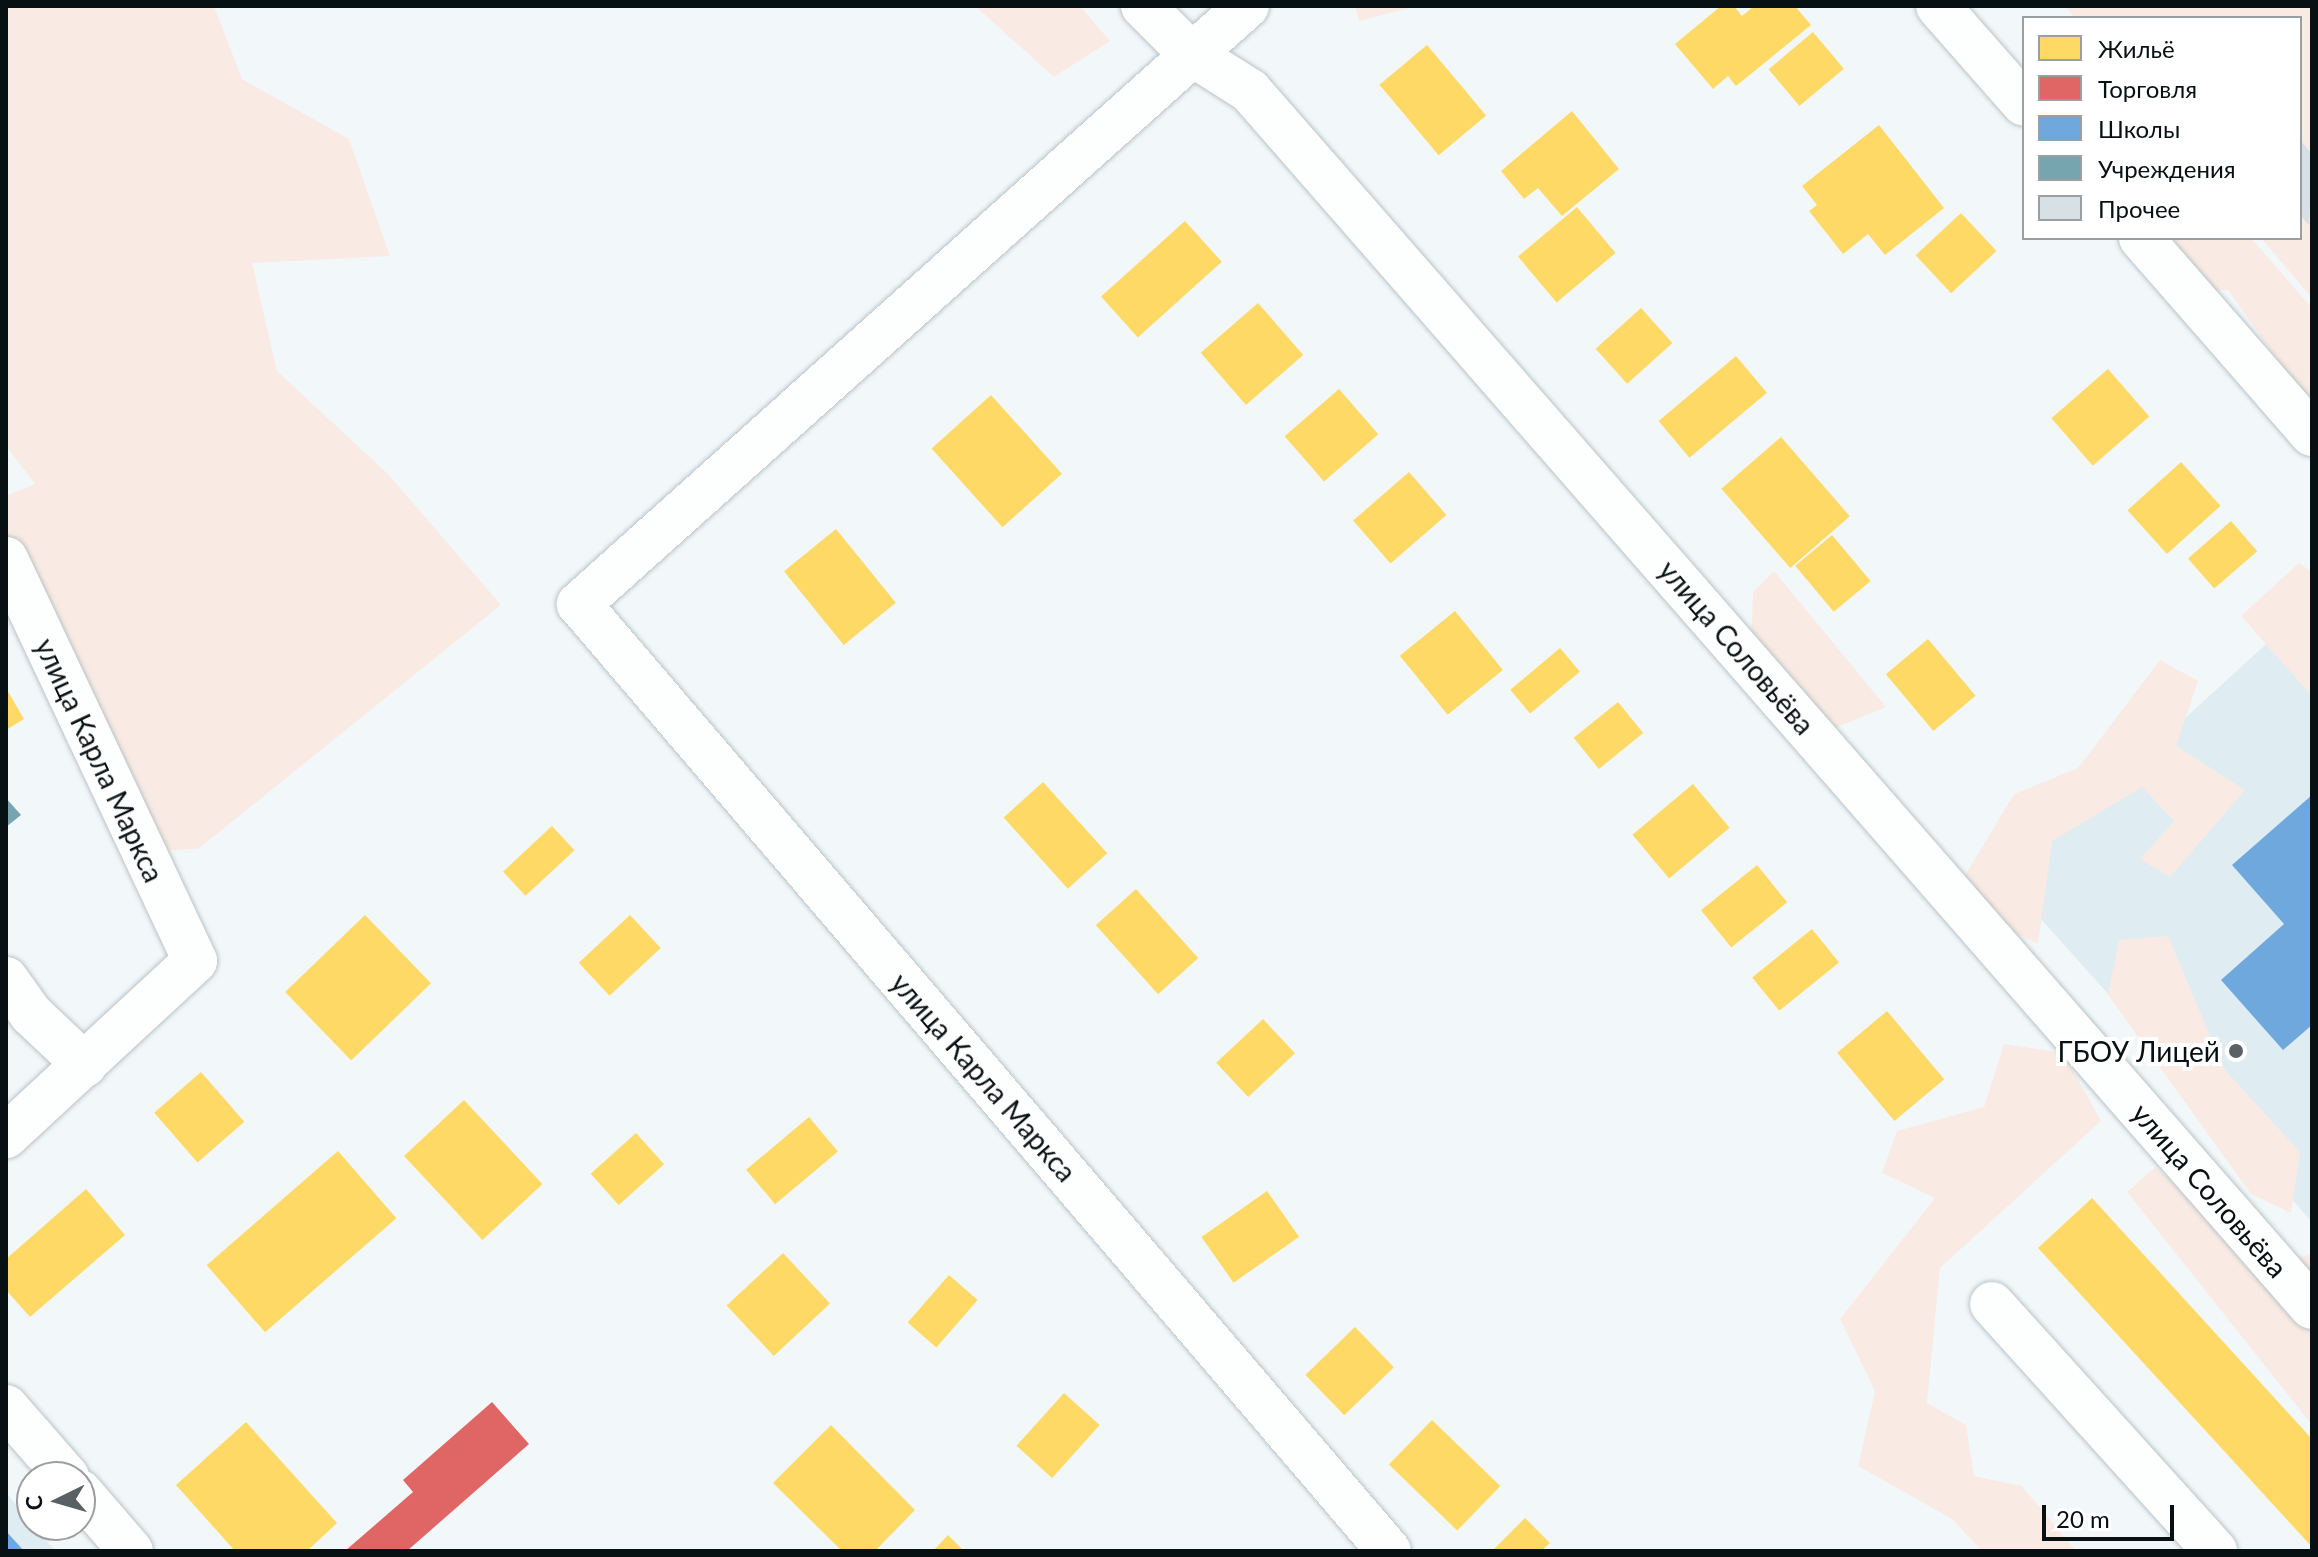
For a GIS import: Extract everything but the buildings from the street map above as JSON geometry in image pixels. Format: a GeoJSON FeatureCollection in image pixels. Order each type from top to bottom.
{"type":"FeatureCollection","features":[{"type":"Feature","properties":{"kind":"street","name":"улица Соловьёва"},"geometry":{"type":"LineString","coordinates":[[1143,6],[1190,53],[1250,91],[2312,1307]]}},
{"type":"Feature","properties":{"kind":"street"},"geometry":{"type":"LineString","coordinates":[[1190,53],[1247,6]]}},
{"type":"Feature","properties":{"kind":"street"},"geometry":{"type":"LineString","coordinates":[[1938,6],[2022,102]]}},
{"type":"Feature","properties":{"kind":"street","name":"улица Карла Маркса"},"geometry":{"type":"LineString","coordinates":[[1190,53],[579,604],[1389,1551]]}},
{"type":"Feature","properties":{"kind":"street"},"geometry":{"type":"LineString","coordinates":[[2143,240],[2312,434]]}},
{"type":"Feature","properties":{"kind":"street","name":"улица Карла Маркса"},"geometry":{"type":"LineString","coordinates":[[6,559],[195,961],[85,1065]]}},
{"type":"Feature","properties":{"kind":"street"},"geometry":{"type":"LineString","coordinates":[[6,979],[31,1014],[85,1065],[6,1136]]}},
{"type":"Feature","properties":{"kind":"street"},"geometry":{"type":"LineString","coordinates":[[1992,1304],[2215,1551]]}},
{"type":"Feature","properties":{"kind":"street"},"geometry":{"type":"LineString","coordinates":[[6,1407],[53,1461]]}},
{"type":"Feature","properties":{"kind":"street"},"geometry":{"type":"LineString","coordinates":[[96,1511],[131,1551]]}},
{"type":"Feature","properties":{"kind":"shaded area"},"geometry":{"type":"Polygon","coordinates":[[[6,6],[214,6],[242,79],[349,139],[390,256],[252,263],[277,371],[388,474],[501,605],[198,849],[151,851],[6,557],[6,496],[35,484],[6,446],[6,6]]]}},
{"type":"Feature","properties":{"kind":"shaded area"},"geometry":{"type":"Polygon","coordinates":[[[975,6],[1080,6],[1110,41],[1054,77],[975,6]]]}},
{"type":"Feature","properties":{"kind":"shaded area"},"geometry":{"type":"Polygon","coordinates":[[[1355,6],[1418,6],[1359,21],[1355,6]]]}},
{"type":"Feature","properties":{"kind":"shaded area"},"geometry":{"type":"Polygon","coordinates":[[[2065,6],[2312,6],[2312,298],[2263,240],[2302,240],[2302,16],[2073,16],[2065,6]]]}},
{"type":"Feature","properties":{"kind":"shaded area"},"geometry":{"type":"Polygon","coordinates":[[[2164,240],[2253,240],[2312,308],[2312,409],[2228,290],[2172,292],[2164,240]]]}},
{"type":"Feature","properties":{"kind":"shaded area"},"geometry":{"type":"Polygon","coordinates":[[[2299,563],[2312,572],[2312,696],[2241,616],[2299,563]]]}},
{"type":"Feature","properties":{"kind":"shaded area"},"geometry":{"type":"Polygon","coordinates":[[[1774,571],[1886,707],[1837,727],[1751,645],[1753,592],[1774,571]]]}},
{"type":"Feature","properties":{"kind":"shaded area","name":"ГБОУ Лицей"},"geometry":{"type":"Polygon","coordinates":[[[2312,602],[2312,1222],[2007,881],[2312,602]]]}},
{"type":"Feature","properties":{"kind":"shaded area"},"geometry":{"type":"Polygon","coordinates":[[[2160,660],[2198,681],[2176,746],[2245,790],[2170,877],[2140,859],[2174,821],[2142,787],[2052,841],[2038,944],[1949,902],[2014,794],[2078,768],[2160,660]]]}},
{"type":"Feature","properties":{"kind":"shaded area"},"geometry":{"type":"Polygon","coordinates":[[[2168,936],[2224,1069],[2300,1152],[2291,1213],[2251,1194],[2108,995],[2119,940],[2168,936]]]}},
{"type":"Feature","properties":{"kind":"shaded area"},"geometry":{"type":"Polygon","coordinates":[[[2004,1044],[2063,1053],[2101,1121],[1940,1268],[1927,1403],[1966,1425],[1974,1476],[2022,1486],[2076,1551],[1982,1551],[1952,1519],[1858,1466],[1875,1391],[1840,1319],[1935,1198],[1882,1173],[1897,1131],[1984,1107],[2004,1044]]]}},
{"type":"Feature","properties":{"kind":"shaded area"},"geometry":{"type":"Polygon","coordinates":[[[2155,1167],[2267,1269],[2312,1253],[2312,1425],[2127,1192],[2155,1167]]]}},
{"type":"Feature","properties":{"kind":"shaded area"},"geometry":{"type":"Polygon","coordinates":[[[6,1492],[16,1505],[16,1541],[47,1541],[56,1551],[6,1551],[6,1492]]]}},
{"type":"Feature","properties":{"kind":"place","name":"ГБОУ Лицей"},"geometry":{"type":"Point","coordinates":[2236,1051]}}]}
